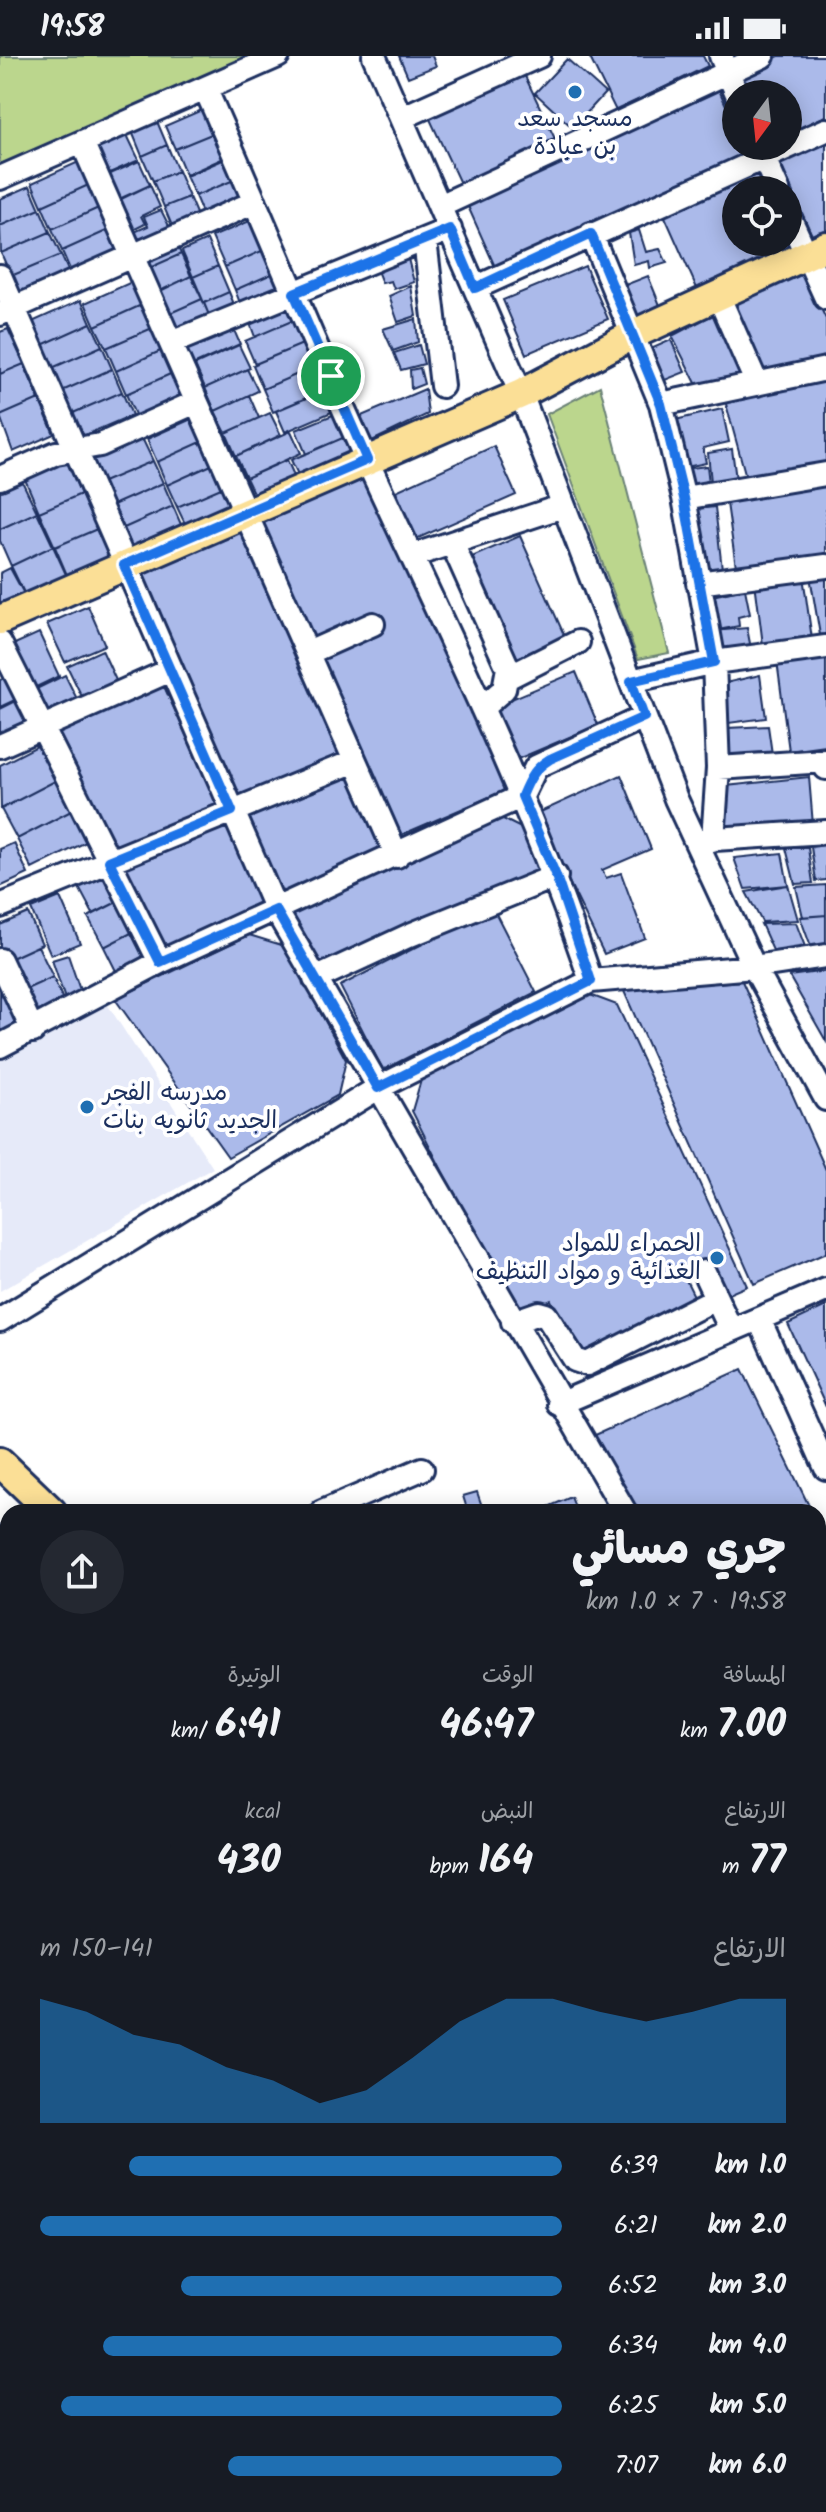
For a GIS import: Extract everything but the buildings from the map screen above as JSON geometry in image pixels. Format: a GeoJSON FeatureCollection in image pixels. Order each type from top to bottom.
{"type":"FeatureCollection","features":[{"type":"Feature","properties":{"kind":"main road"},"geometry":{"type":"LineString","coordinates":[[0,620],[521,394],[634,334],[816,250]]}},
{"type":"Feature","properties":{"kind":"main road"},"geometry":{"type":"LineString","coordinates":[[0,1462],[44,1504]]}},
{"type":"Feature","properties":{"kind":"street"},"geometry":{"type":"LineString","coordinates":[[0,178],[278,56]]}},
{"type":"Feature","properties":{"kind":"street"},"geometry":{"type":"LineString","coordinates":[[374,56],[521,394],[676,799],[705,840],[754,967],[823,1087]]}},
{"type":"Feature","properties":{"kind":"street"},"geometry":{"type":"LineString","coordinates":[[401,118],[539,56]]}},
{"type":"Feature","properties":{"kind":"street"},"geometry":{"type":"LineString","coordinates":[[440,206],[725,64],[763,56]]}},
{"type":"Feature","properties":{"kind":"street"},"geometry":{"type":"LineString","coordinates":[[205,88],[367,460],[522,796],[556,876],[591,981]]}},
{"type":"Feature","properties":{"kind":"street"},"geometry":{"type":"LineString","coordinates":[[802,138],[826,130]]}},
{"type":"Feature","properties":{"kind":"street"},"geometry":{"type":"LineString","coordinates":[[82,142],[397,856]]}},
{"type":"Feature","properties":{"kind":"street"},"geometry":{"type":"LineString","coordinates":[[475,288],[744,160]]}},
{"type":"Feature","properties":{"kind":"street"},"geometry":{"type":"LineString","coordinates":[[7,311],[255,202]]}},
{"type":"Feature","properties":{"kind":"street"},"geometry":{"type":"LineString","coordinates":[[171,343],[450,229]]}},
{"type":"Feature","properties":{"kind":"street"},"geometry":{"type":"LineString","coordinates":[[802,232],[816,250],[826,298]]}},
{"type":"Feature","properties":{"kind":"street"},"geometry":{"type":"LineString","coordinates":[[591,234],[661,404],[684,498],[714,662],[718,768],[705,840]]}},
{"type":"Feature","properties":{"kind":"street"},"geometry":{"type":"LineString","coordinates":[[425,240],[442,386]]}},
{"type":"Feature","properties":{"kind":"street"},"geometry":{"type":"LineString","coordinates":[[0,276],[7,311],[73,450],[276,910],[559,1404],[620,1504]]}},
{"type":"Feature","properties":{"kind":"street"},"geometry":{"type":"LineString","coordinates":[[718,295],[757,384]]}},
{"type":"Feature","properties":{"kind":"street"},"geometry":{"type":"LineString","coordinates":[[661,404],[826,369]]}},
{"type":"Feature","properties":{"kind":"street"},"geometry":{"type":"LineString","coordinates":[[0,478],[48,456],[100,445],[196,402]]}},
{"type":"Feature","properties":{"kind":"street"},"geometry":{"type":"LineString","coordinates":[[684,498],[826,474]]}},
{"type":"Feature","properties":{"kind":"street"},"geometry":{"type":"LineString","coordinates":[[412,556],[563,506]]}},
{"type":"Feature","properties":{"kind":"street"},"geometry":{"type":"LineString","coordinates":[[452,543],[508,668],[504,689],[482,708]]}},
{"type":"Feature","properties":{"kind":"street"},"geometry":{"type":"LineString","coordinates":[[698,583],[826,566]]}},
{"type":"Feature","properties":{"kind":"street"},"geometry":{"type":"LineString","coordinates":[[308,653],[373,624]]}},
{"type":"Feature","properties":{"kind":"street"},"geometry":{"type":"LineString","coordinates":[[507,678],[578,642]]}},
{"type":"Feature","properties":{"kind":"street"},"geometry":{"type":"LineString","coordinates":[[0,643],[160,962]]}},
{"type":"Feature","properties":{"kind":"street"},"geometry":{"type":"LineString","coordinates":[[631,681],[714,662],[826,647]]}},
{"type":"Feature","properties":{"kind":"street"},"geometry":{"type":"LineString","coordinates":[[0,746],[171,670]]}},
{"type":"Feature","properties":{"kind":"street"},"geometry":{"type":"LineString","coordinates":[[0,1046],[160,962],[397,856],[522,796],[536,767],[644,717]]}},
{"type":"Feature","properties":{"kind":"street"},"geometry":{"type":"LineString","coordinates":[[0,906],[355,761]]}},
{"type":"Feature","properties":{"kind":"street"},"geometry":{"type":"LineString","coordinates":[[718,768],[826,761],[826,768]]}},
{"type":"Feature","properties":{"kind":"street"},"geometry":{"type":"LineString","coordinates":[[705,840],[826,832]]}},
{"type":"Feature","properties":{"kind":"street"},"geometry":{"type":"LineString","coordinates":[[315,979],[410,935],[556,876]]}},
{"type":"Feature","properties":{"kind":"street"},"geometry":{"type":"LineString","coordinates":[[0,1320],[378,1088],[591,981],[754,967],[826,956]]}},
{"type":"Feature","properties":{"kind":"street"},"geometry":{"type":"LineString","coordinates":[[0,960],[33,1031]]}},
{"type":"Feature","properties":{"kind":"street"},"geometry":{"type":"LineString","coordinates":[[704,1272],[731,1330]]}},
{"type":"Feature","properties":{"kind":"street"},"geometry":{"type":"LineString","coordinates":[[559,1404],[826,1290]]}},
{"type":"Feature","properties":{"kind":"street"},"geometry":{"type":"LineString","coordinates":[[587,1364],[715,1299]]}},
{"type":"Feature","properties":{"kind":"street"},"geometry":{"type":"LineString","coordinates":[[513,1322],[539,1313],[546,1315],[575,1360],[587,1364],[605,1384]]}},
{"type":"Feature","properties":{"kind":"street"},"geometry":{"type":"LineString","coordinates":[[759,1319],[826,1468]]}},
{"type":"Feature","properties":{"kind":"street"},"geometry":{"type":"LineString","coordinates":[[341,1504],[422,1469]]}},
{"type":"Feature","properties":{"kind":"shaded area","name":"مدرسه الفجر الجديد ثانويه بنات"},"geometry":{"type":"Polygon","coordinates":[[[102,996],[213,1168],[0,1291],[0,1046],[102,996]]]}},
{"type":"Feature","properties":{"kind":"green space"},"geometry":{"type":"Polygon","coordinates":[[[0,56],[266,56],[0,169],[0,56]]]}},
{"type":"Feature","properties":{"kind":"green space"},"geometry":{"type":"Polygon","coordinates":[[[600,386],[669,653],[638,659],[547,414],[600,386]]]}},
{"type":"Feature","properties":{"kind":"place","name":"مسجد سعد بن عبادة"},"geometry":{"type":"Point","coordinates":[575,92]}},
{"type":"Feature","properties":{"kind":"place","name":"مدرسه الفجر الجديد ثانويه بنات"},"geometry":{"type":"Point","coordinates":[87,1107]}},
{"type":"Feature","properties":{"kind":"place","name":"الحمراء للمواد الغذائية و مواد التنظيف"},"geometry":{"type":"Point","coordinates":[717,1258]}},
{"type":"Feature","properties":{"kind":"route"},"geometry":{"type":"LineString","coordinates":[[450,229],[475,288],[591,234],[661,404],[684,498],[714,662],[631,681],[644,717],[550,759],[536,767],[528,779],[522,796],[556,876],[591,981],[378,1088],[276,910],[160,962],[109,861],[232,811],[124,565],[367,460],[331,376],[294,293],[450,229]]}}]}
